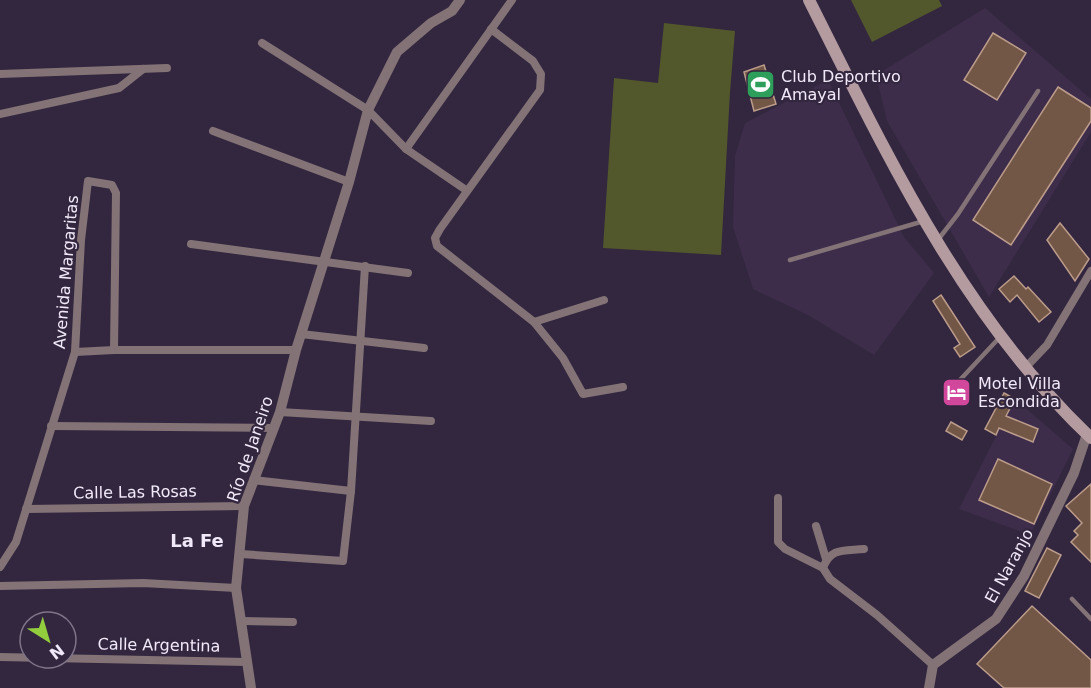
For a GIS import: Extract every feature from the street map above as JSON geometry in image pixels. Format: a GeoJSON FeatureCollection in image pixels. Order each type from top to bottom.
{"type":"FeatureCollection","features":[{"type":"Feature","properties":{"kind":"main road"},"geometry":{"type":"LineString","coordinates":[[809,0],[924,221],[977,306],[1026,367],[1089,436]]}},
{"type":"Feature","properties":{"kind":"street","name":"Río de Janeiro"},"geometry":{"type":"LineString","coordinates":[[251,688],[236,588],[244,506],[280,412],[296,350],[349,182],[368,110],[397,52],[431,23],[452,11],[460,0]]}},
{"type":"Feature","properties":{"kind":"street"},"geometry":{"type":"LineString","coordinates":[[406,149],[512,0]]}},
{"type":"Feature","properties":{"kind":"street"},"geometry":{"type":"LineString","coordinates":[[491,29],[533,62],[541,74],[540,90],[440,228],[435,238],[436,246],[534,322],[563,358],[583,394],[623,387]]}},
{"type":"Feature","properties":{"kind":"street"},"geometry":{"type":"LineString","coordinates":[[262,43],[368,110],[406,149],[466,190]]}},
{"type":"Feature","properties":{"kind":"street"},"geometry":{"type":"LineString","coordinates":[[0,75],[167,68]]}},
{"type":"Feature","properties":{"kind":"street"},"geometry":{"type":"LineString","coordinates":[[0,114],[119,88],[144,69]]}},
{"type":"Feature","properties":{"kind":"street"},"geometry":{"type":"LineString","coordinates":[[213,130],[349,182]]}},
{"type":"Feature","properties":{"kind":"street","name":"Avenida Margaritas"},"geometry":{"type":"LineString","coordinates":[[0,567],[16,542],[75,352],[81,240],[88,181],[112,185],[116,193],[114,350]]}},
{"type":"Feature","properties":{"kind":"street"},"geometry":{"type":"LineString","coordinates":[[191,244],[408,273]]}},
{"type":"Feature","properties":{"kind":"street"},"geometry":{"type":"LineString","coordinates":[[241,554],[343,561],[351,491],[365,266]]}},
{"type":"Feature","properties":{"kind":"street"},"geometry":{"type":"LineString","coordinates":[[1026,367],[1047,345],[1091,271]]}},
{"type":"Feature","properties":{"kind":"street"},"geometry":{"type":"LineString","coordinates":[[534,322],[604,300]]}},
{"type":"Feature","properties":{"kind":"street"},"geometry":{"type":"LineString","coordinates":[[301,334],[424,348]]}},
{"type":"Feature","properties":{"kind":"street"},"geometry":{"type":"LineString","coordinates":[[75,352],[296,350]]}},
{"type":"Feature","properties":{"kind":"street"},"geometry":{"type":"LineString","coordinates":[[280,412],[431,422]]}},
{"type":"Feature","properties":{"kind":"street"},"geometry":{"type":"LineString","coordinates":[[51,426],[272,428]]}},
{"type":"Feature","properties":{"kind":"street","name":"El Naranjo"},"geometry":{"type":"LineString","coordinates":[[933,665],[996,619],[1024,576],[1074,473],[1089,436]]}},
{"type":"Feature","properties":{"kind":"street"},"geometry":{"type":"LineString","coordinates":[[254,480],[351,491]]}},
{"type":"Feature","properties":{"kind":"street"},"geometry":{"type":"LineString","coordinates":[[778,498],[778,542],[785,549],[825,564]]}},
{"type":"Feature","properties":{"kind":"street","name":"Calle Las Rosas"},"geometry":{"type":"LineString","coordinates":[[26,509],[244,506]]}},
{"type":"Feature","properties":{"kind":"street"},"geometry":{"type":"LineString","coordinates":[[816,526],[830,579],[877,615],[933,665],[929,688]]}},
{"type":"Feature","properties":{"kind":"street"},"geometry":{"type":"LineString","coordinates":[[825,564],[831,554],[837,551],[864,549]]}},
{"type":"Feature","properties":{"kind":"street"},"geometry":{"type":"LineString","coordinates":[[0,586],[143,583],[236,588]]}},
{"type":"Feature","properties":{"kind":"street"},"geometry":{"type":"LineString","coordinates":[[241,621],[293,622]]}},
{"type":"Feature","properties":{"kind":"street","name":"Calle Argentina"},"geometry":{"type":"LineString","coordinates":[[0,657],[246,662]]}},
{"type":"Feature","properties":{"kind":"lane"},"geometry":{"type":"LineString","coordinates":[[936,242],[958,214],[1038,91]]}},
{"type":"Feature","properties":{"kind":"lane"},"geometry":{"type":"LineString","coordinates":[[790,261],[924,221]]}},
{"type":"Feature","properties":{"kind":"lane"},"geometry":{"type":"LineString","coordinates":[[957,384],[1001,336]]}},
{"type":"Feature","properties":{"kind":"lane"},"geometry":{"type":"LineString","coordinates":[[1072,599],[1091,619]]}},
{"type":"Feature","properties":{"kind":"shaded area"},"geometry":{"type":"Polygon","coordinates":[[[985,8],[1091,99],[1091,132],[989,297],[887,121],[876,75],[985,8]]]}},
{"type":"Feature","properties":{"kind":"shaded area"},"geometry":{"type":"Polygon","coordinates":[[[828,80],[904,237],[934,273],[874,355],[808,315],[753,289],[733,227],[735,156],[745,123],[828,80]]]}},
{"type":"Feature","properties":{"kind":"shaded area"},"geometry":{"type":"Polygon","coordinates":[[[1015,399],[1073,449],[1030,535],[959,509],[1015,399]]]}},
{"type":"Feature","properties":{"kind":"green space"},"geometry":{"type":"Polygon","coordinates":[[[851,0],[939,0],[942,6],[872,42],[851,0]]]}},
{"type":"Feature","properties":{"kind":"green space"},"geometry":{"type":"Polygon","coordinates":[[[664,23],[735,31],[721,255],[603,248],[614,78],[658,83],[664,23]]]}},
{"type":"Feature","properties":{"kind":"building"},"geometry":{"type":"Polygon","coordinates":[[[993,33],[1026,53],[997,100],[964,80],[993,33]]]}},
{"type":"Feature","properties":{"kind":"building"},"geometry":{"type":"Polygon","coordinates":[[[764,65],[776,104],[754,111],[744,72],[764,65]]]}},
{"type":"Feature","properties":{"kind":"building"},"geometry":{"type":"Polygon","coordinates":[[[1058,87],[1091,108],[1091,121],[1011,245],[973,220],[1058,87]]]}},
{"type":"Feature","properties":{"kind":"building"},"geometry":{"type":"Polygon","coordinates":[[[1060,223],[1089,259],[1075,281],[1047,240],[1060,223]]]}},
{"type":"Feature","properties":{"kind":"building"},"geometry":{"type":"Polygon","coordinates":[[[1014,276],[1026,289],[1028,287],[1051,312],[1039,322],[1017,295],[1010,302],[999,289],[1014,276]]]}},
{"type":"Feature","properties":{"kind":"building"},"geometry":{"type":"Polygon","coordinates":[[[941,295],[975,347],[960,357],[954,348],[960,344],[933,301],[941,295]]]}},
{"type":"Feature","properties":{"kind":"building"},"geometry":{"type":"Polygon","coordinates":[[[1004,393],[1015,399],[1006,416],[1038,429],[1033,442],[999,428],[996,435],[985,429],[1004,393]]]}},
{"type":"Feature","properties":{"kind":"building"},"geometry":{"type":"Polygon","coordinates":[[[951,422],[967,431],[962,440],[946,431],[951,422]]]}},
{"type":"Feature","properties":{"kind":"building"},"geometry":{"type":"Polygon","coordinates":[[[998,459],[1052,484],[1034,524],[979,500],[998,459]]]}},
{"type":"Feature","properties":{"kind":"building"},"geometry":{"type":"Polygon","coordinates":[[[1091,484],[1091,562],[1071,542],[1078,535],[1074,531],[1082,523],[1066,506],[1091,484]]]}},
{"type":"Feature","properties":{"kind":"building"},"geometry":{"type":"Polygon","coordinates":[[[1047,548],[1061,555],[1039,598],[1025,591],[1047,548]]]}},
{"type":"Feature","properties":{"kind":"building"},"geometry":{"type":"Polygon","coordinates":[[[1032,606],[1091,660],[1091,688],[1004,688],[977,664],[1032,606]]]}},
{"type":"Feature","properties":{"kind":"place","name":"Club Deportivo Amayal"},"geometry":{"type":"Point","coordinates":[760,85]}},
{"type":"Feature","properties":{"kind":"place","name":"Motel Villa Escondida"},"geometry":{"type":"Point","coordinates":[957,392]}},
{"type":"Feature","properties":{"kind":"district","name":"La Fe"},"geometry":{"type":"Point","coordinates":[197,540]}}]}
